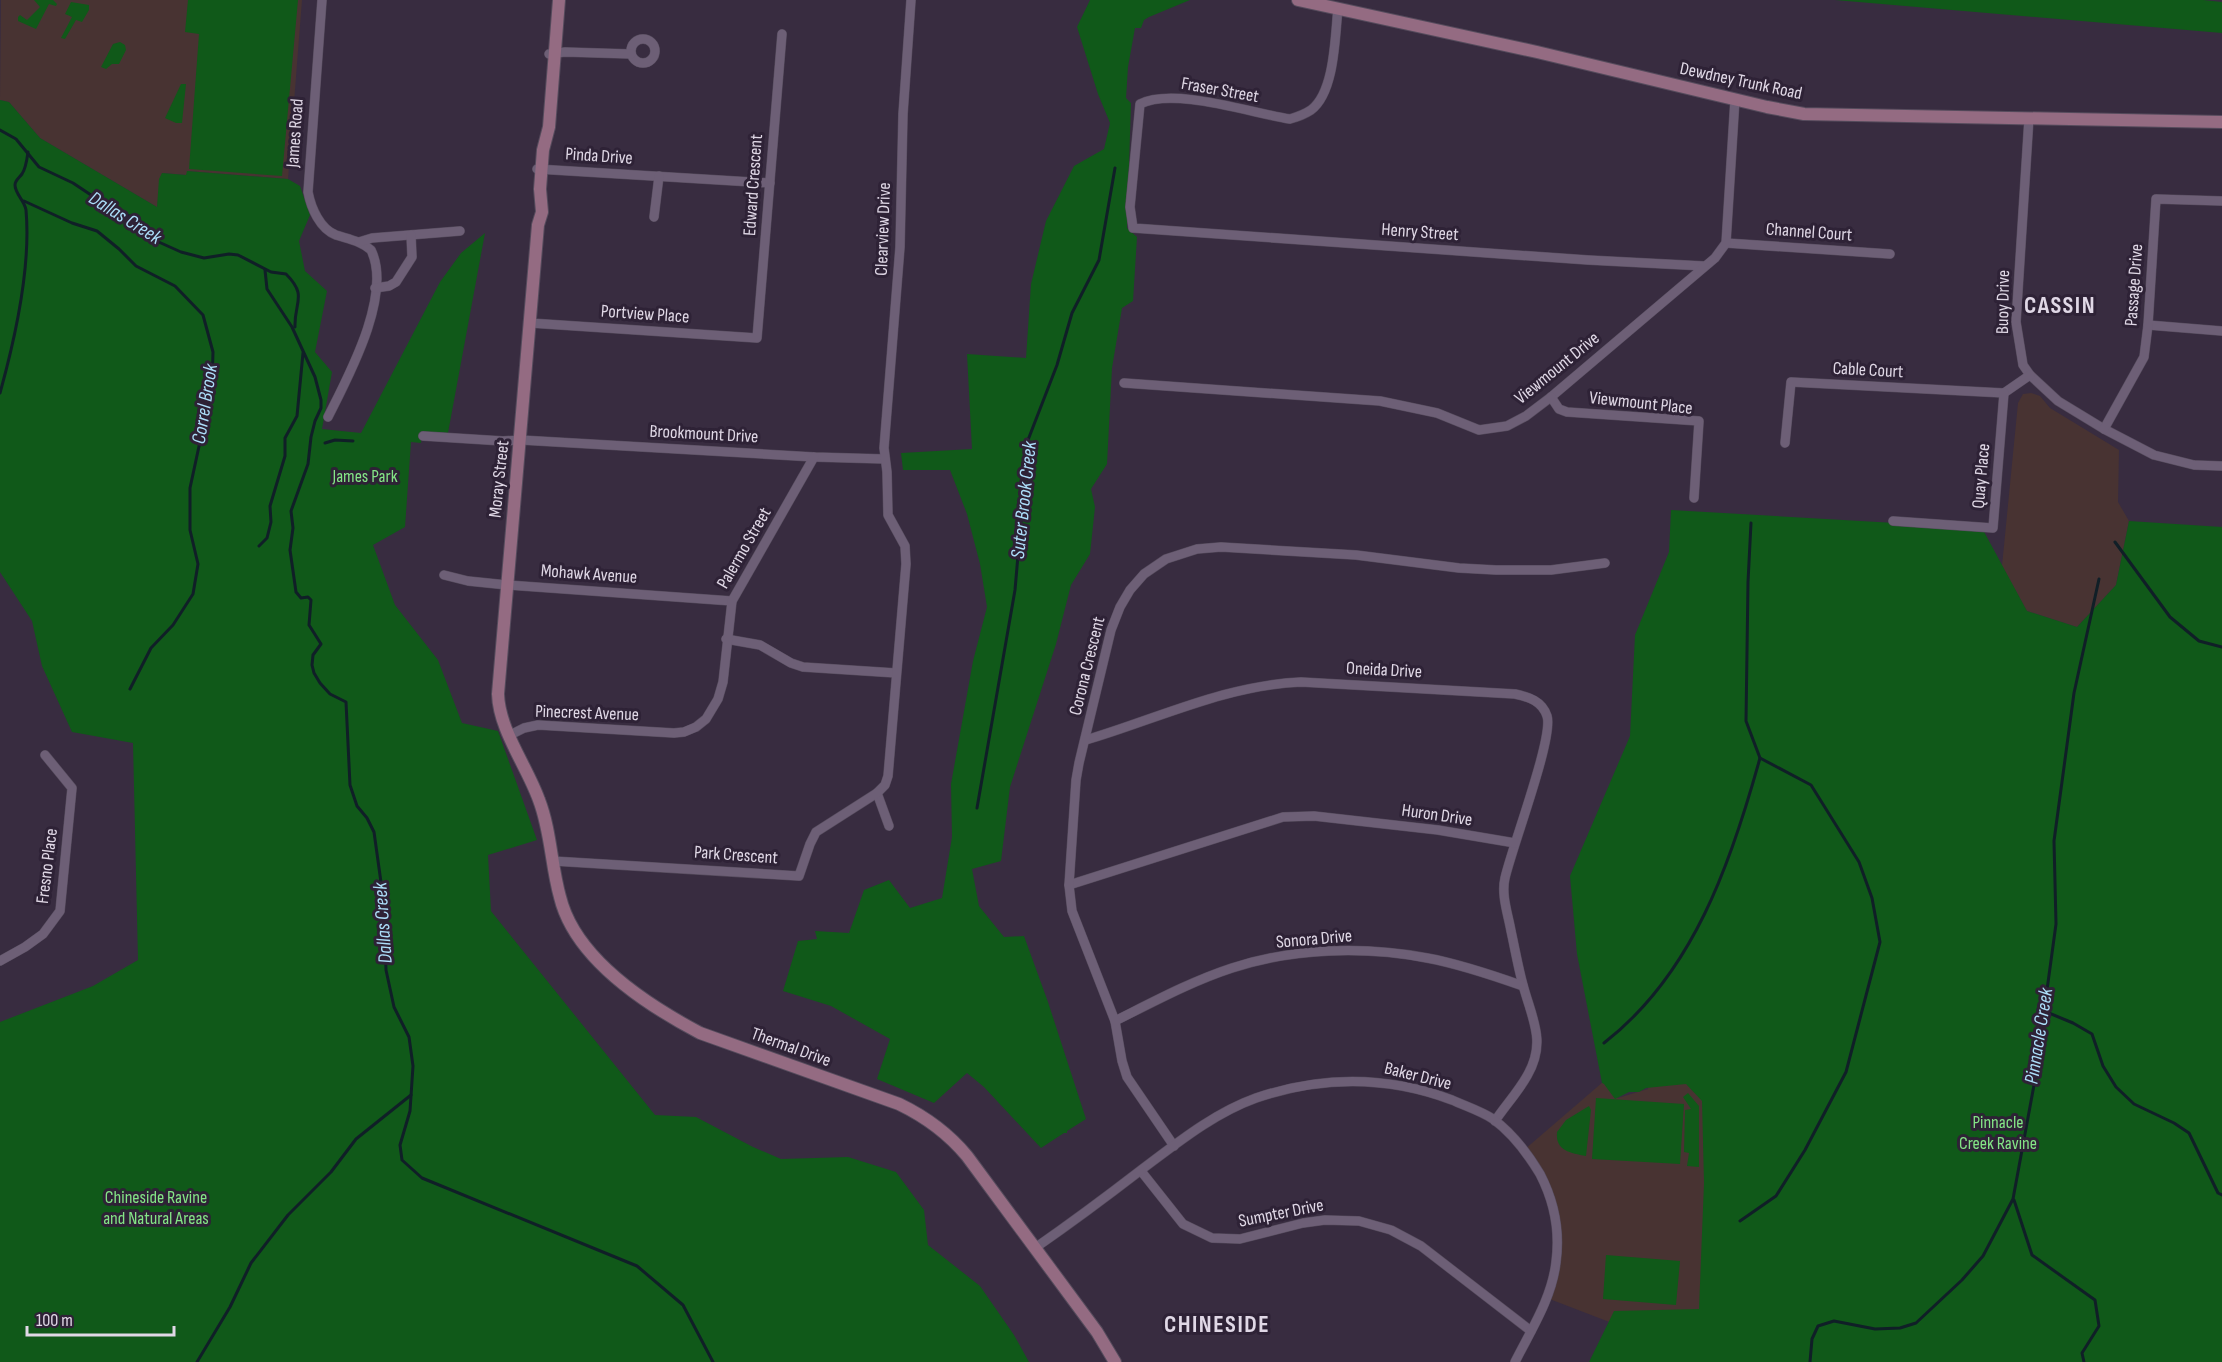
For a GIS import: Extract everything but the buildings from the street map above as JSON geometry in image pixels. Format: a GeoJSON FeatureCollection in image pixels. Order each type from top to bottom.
{"type":"FeatureCollection","features":[{"type":"Feature","properties":{"kind":"street","name":"James Road"},"geometry":{"type":"LineString","coordinates":[[322,0],[308,192],[316,213],[328,231],[359,242],[372,238],[460,231]]}},
{"type":"Feature","properties":{"kind":"street","name":"Moray Street"},"geometry":{"type":"LineString","coordinates":[[510,735],[501,717],[498,694],[538,225],[542,212],[539,169],[549,127],[552,54],[550,0]]}},
{"type":"Feature","properties":{"kind":"street","name":"Moray Street"},"geometry":{"type":"LineString","coordinates":[[552,54],[559,0]]}},
{"type":"Feature","properties":{"kind":"street","name":"Clearview Drive"},"geometry":{"type":"LineString","coordinates":[[885,459],[900,247],[903,114],[911,0]]}},
{"type":"Feature","properties":{"kind":"street","name":"Dewdney Trunk Road"},"geometry":{"type":"LineString","coordinates":[[1298,0],[1804,114],[2222,122]]}},
{"type":"Feature","properties":{"kind":"street","name":"Fraser Street"},"geometry":{"type":"LineString","coordinates":[[1133,228],[1130,207],[1140,104],[1148,99],[1169,98],[1207,102],[1290,119],[1312,110],[1326,90],[1338,8]]}},
{"type":"Feature","properties":{"kind":"street","name":"Edward Crescent"},"geometry":{"type":"LineString","coordinates":[[757,338],[782,34]]}},
{"type":"Feature","properties":{"kind":"street"},"geometry":{"type":"LineString","coordinates":[[552,54],[565,52],[631,54]]}},
{"type":"Feature","properties":{"kind":"street"},"geometry":{"type":"LineString","coordinates":[[1726,243],[1735,99]]}},
{"type":"Feature","properties":{"kind":"street","name":"Buoy Drive"},"geometry":{"type":"LineString","coordinates":[[2029,118],[2016,322],[2023,365],[2030,375],[2058,401],[2103,429],[2154,455],[2194,465],[2222,466]]}},
{"type":"Feature","properties":{"kind":"street","name":"Pinda Drive"},"geometry":{"type":"LineString","coordinates":[[539,169],[770,183]]}},
{"type":"Feature","properties":{"kind":"street"},"geometry":{"type":"LineString","coordinates":[[654,217],[659,176]]}},
{"type":"Feature","properties":{"kind":"street","name":"Passage Drive"},"geometry":{"type":"LineString","coordinates":[[2103,429],[2144,357],[2156,200],[2222,201]]}},
{"type":"Feature","properties":{"kind":"street","name":"Henry Street"},"geometry":{"type":"LineString","coordinates":[[1133,228],[1704,266]]}},
{"type":"Feature","properties":{"kind":"street"},"geometry":{"type":"LineString","coordinates":[[375,288],[396,282],[412,257],[411,235]]}},
{"type":"Feature","properties":{"kind":"street"},"geometry":{"type":"LineString","coordinates":[[328,417],[363,344],[375,288],[373,255],[366,246],[359,242]]}},
{"type":"Feature","properties":{"kind":"street","name":"Channel Court"},"geometry":{"type":"LineString","coordinates":[[1726,243],[1890,254]]}},
{"type":"Feature","properties":{"kind":"street","name":"Viewmount Drive"},"geometry":{"type":"LineString","coordinates":[[1124,383],[1380,401],[1437,412],[1479,430],[1508,426],[1551,397],[1714,258],[1726,243]]}},
{"type":"Feature","properties":{"kind":"street","name":"Portview Place"},"geometry":{"type":"LineString","coordinates":[[530,323],[757,338]]}},
{"type":"Feature","properties":{"kind":"street"},"geometry":{"type":"LineString","coordinates":[[2148,325],[2222,331]]}},
{"type":"Feature","properties":{"kind":"street"},"geometry":{"type":"LineString","coordinates":[[2004,393],[2030,375]]}},
{"type":"Feature","properties":{"kind":"street","name":"Cable Court"},"geometry":{"type":"LineString","coordinates":[[1785,443],[1791,382],[2004,393]]}},
{"type":"Feature","properties":{"kind":"street","name":"Quay Place"},"geometry":{"type":"LineString","coordinates":[[1893,521],[1993,528],[2004,393]]}},
{"type":"Feature","properties":{"kind":"street","name":"Viewmount Place"},"geometry":{"type":"LineString","coordinates":[[1551,397],[1560,409],[1567,412],[1699,421],[1694,498]]}},
{"type":"Feature","properties":{"kind":"street","name":"Brookmount Drive"},"geometry":{"type":"LineString","coordinates":[[423,436],[885,459]]}},
{"type":"Feature","properties":{"kind":"street","name":"Palermo Street"},"geometry":{"type":"LineString","coordinates":[[664,733],[691,730],[709,714],[722,688],[732,601],[814,457]]}},
{"type":"Feature","properties":{"kind":"street"},"geometry":{"type":"LineString","coordinates":[[885,459],[888,515],[903,540],[907,556],[887,780],[877,793],[889,826]]}},
{"type":"Feature","properties":{"kind":"street","name":"Corona Crescent"},"geometry":{"type":"LineString","coordinates":[[1173,1146],[1127,1077],[1115,1021],[1070,903],[1069,885],[1076,780],[1112,630],[1124,599],[1144,574],[1166,559],[1181,553],[1221,547],[1356,555],[1459,568],[1496,570],[1551,570],[1605,563]]}},
{"type":"Feature","properties":{"kind":"street","name":"Mohawk Avenue"},"geometry":{"type":"LineString","coordinates":[[444,575],[468,581],[507,585],[732,601]]}},
{"type":"Feature","properties":{"kind":"street"},"geometry":{"type":"LineString","coordinates":[[726,639],[760,645],[791,663],[803,667],[896,673]]}},
{"type":"Feature","properties":{"kind":"street","name":"Oneida Drive"},"geometry":{"type":"LineString","coordinates":[[1086,740],[1239,690],[1272,683],[1301,682],[1527,696],[1534,699],[1544,709],[1549,729],[1515,843]]}},
{"type":"Feature","properties":{"kind":"street","name":"Pinecrest Avenue"},"geometry":{"type":"LineString","coordinates":[[510,735],[524,728],[538,725],[664,733]]}},
{"type":"Feature","properties":{"kind":"street","name":"Thermal Drive"},"geometry":{"type":"LineString","coordinates":[[510,735],[539,798],[548,829],[560,897],[571,926],[589,950],[624,984],[655,1007],[700,1033],[899,1104],[942,1130],[960,1147],[1097,1332],[1115,1362]]}},
{"type":"Feature","properties":{"kind":"street","name":"Fresno Place"},"geometry":{"type":"LineString","coordinates":[[0,961],[26,947],[43,934],[60,910],[72,788],[45,755]]}},
{"type":"Feature","properties":{"kind":"street","name":"Park Crescent"},"geometry":{"type":"LineString","coordinates":[[552,861],[799,876],[816,832],[877,793]]}},
{"type":"Feature","properties":{"kind":"street","name":"Huron Drive"},"geometry":{"type":"LineString","coordinates":[[1069,885],[1283,817],[1314,816],[1438,830],[1515,843]]}},
{"type":"Feature","properties":{"kind":"street"},"geometry":{"type":"LineString","coordinates":[[1495,1120],[1527,1075],[1538,1042],[1536,1023],[1523,986],[1504,889],[1515,843]]}},
{"type":"Feature","properties":{"kind":"street","name":"Sonora Drive"},"geometry":{"type":"LineString","coordinates":[[1115,1021],[1232,968],[1312,953],[1380,952],[1428,958],[1523,986]]}},
{"type":"Feature","properties":{"kind":"street","name":"Baker Drive"},"geometry":{"type":"LineString","coordinates":[[1035,1248],[1208,1122],[1254,1099],[1287,1089],[1339,1081],[1396,1084],[1443,1097],[1495,1120],[1524,1150],[1549,1194],[1555,1216],[1557,1252],[1555,1273],[1547,1298],[1515,1362]]}},
{"type":"Feature","properties":{"kind":"street","name":"Sumpter Drive"},"geometry":{"type":"LineString","coordinates":[[1141,1171],[1183,1224],[1212,1238],[1240,1239],[1325,1220],[1359,1221],[1391,1230],[1421,1246],[1531,1331]]}},
{"type":"Feature","properties":{"kind":"shaded area"},"geometry":{"type":"Polygon","coordinates":[[[1,0],[302,0],[288,179],[187,171],[187,175],[162,173],[157,207],[40,138],[9,102],[0,100],[1,0]]]}},
{"type":"Feature","properties":{"kind":"shaded area"},"geometry":{"type":"Polygon","coordinates":[[[2031,393],[2040,396],[2050,408],[2119,450],[2118,502],[2129,521],[2116,585],[2077,627],[2027,611],[2002,566],[2018,403],[2023,394],[2031,393]]]}},
{"type":"Feature","properties":{"kind":"shaded area"},"geometry":{"type":"Polygon","coordinates":[[[1660,902],[1757,1332],[1625,1328],[1547,1298],[1551,1288],[1555,1216],[1524,1150],[1603,1082],[1618,1098],[1648,1089],[1660,902]]]}},
{"type":"Feature","properties":{"kind":"green space"},"geometry":{"type":"Polygon","coordinates":[[[34,0],[53,0],[57,4],[56,6],[49,4],[36,29],[18,21],[20,15],[27,20],[40,7],[34,0]]]}},
{"type":"Feature","properties":{"kind":"green space"},"geometry":{"type":"Polygon","coordinates":[[[188,0],[298,0],[282,176],[189,169],[199,34],[185,32],[188,0]]]}},
{"type":"Feature","properties":{"kind":"green space"},"geometry":{"type":"Polygon","coordinates":[[[1090,0],[1190,0],[1149,17],[1144,20],[1141,28],[1135,28],[1128,67],[1126,98],[1131,103],[1127,228],[1137,237],[1133,301],[1122,308],[1112,368],[1107,464],[1091,489],[1095,507],[1090,554],[1071,585],[1056,644],[1010,787],[1001,861],[972,869],[979,906],[1004,937],[1024,936],[1086,1119],[1041,1148],[984,1087],[967,1073],[934,1103],[877,1079],[890,1039],[831,1006],[783,991],[798,941],[817,939],[815,931],[849,933],[864,890],[889,880],[910,908],[942,898],[952,837],[951,784],[973,661],[987,607],[980,564],[967,514],[950,470],[903,470],[901,453],[972,449],[967,354],[1026,358],[1031,284],[1046,221],[1074,166],[1104,149],[1110,123],[1098,94],[1077,27],[1090,0]]]}},
{"type":"Feature","properties":{"kind":"green space"},"geometry":{"type":"Polygon","coordinates":[[[1835,0],[2203,0],[2222,2],[2222,33],[1835,0]]]}},
{"type":"Feature","properties":{"kind":"green space"},"geometry":{"type":"Polygon","coordinates":[[[71,2],[89,5],[89,10],[82,22],[76,20],[65,39],[61,38],[72,17],[65,14],[71,2]]]}},
{"type":"Feature","properties":{"kind":"green space"},"geometry":{"type":"Polygon","coordinates":[[[120,42],[125,45],[126,50],[119,64],[112,64],[106,69],[101,67],[113,44],[120,42]]]}},
{"type":"Feature","properties":{"kind":"green space"},"geometry":{"type":"Polygon","coordinates":[[[181,84],[186,84],[182,123],[176,123],[165,118],[181,84]]]}},
{"type":"Feature","properties":{"kind":"green space"},"geometry":{"type":"Polygon","coordinates":[[[0,100],[9,102],[40,138],[157,207],[159,179],[162,173],[186,175],[187,171],[288,179],[300,186],[310,215],[299,241],[305,271],[327,291],[315,352],[332,372],[322,429],[361,433],[440,282],[461,253],[485,233],[448,433],[422,432],[421,443],[411,442],[405,527],[373,545],[395,605],[438,660],[462,723],[498,731],[537,840],[488,855],[491,911],[655,1115],[696,1117],[781,1159],[848,1157],[896,1172],[924,1210],[928,1245],[980,1286],[1014,1335],[1029,1362],[0,1362],[0,1022],[93,986],[138,960],[133,743],[72,732],[42,666],[32,621],[0,572],[0,100]]]}},
{"type":"Feature","properties":{"kind":"green space","name":"Pinnacle Creek Ravine"},"geometry":{"type":"Polygon","coordinates":[[[1671,510],[1982,528],[2027,611],[2077,627],[2116,585],[2129,521],[2222,527],[2222,1362],[1589,1362],[1614,1311],[1699,1309],[1704,1183],[1702,1101],[1686,1084],[1646,1088],[1639,1092],[1629,1092],[1615,1099],[1602,1083],[1577,954],[1570,876],[1630,736],[1635,635],[1669,552],[1671,510]]]}},
{"type":"Feature","properties":{"kind":"green space"},"geometry":{"type":"Polygon","coordinates":[[[1688,1093],[1699,1106],[1699,1167],[1687,1166],[1689,1153],[1684,1152],[1685,1110],[1691,1109],[1683,1097],[1688,1093]]]}},
{"type":"Feature","properties":{"kind":"green space"},"geometry":{"type":"Polygon","coordinates":[[[1596,1098],[1684,1104],[1680,1164],[1592,1159],[1596,1098]]]}},
{"type":"Feature","properties":{"kind":"green space"},"geometry":{"type":"Polygon","coordinates":[[[1589,1106],[1591,1110],[1586,1156],[1565,1150],[1559,1143],[1557,1132],[1566,1120],[1589,1106]]]}},
{"type":"Feature","properties":{"kind":"green space"},"geometry":{"type":"Polygon","coordinates":[[[1606,1255],[1680,1261],[1676,1305],[1603,1299],[1606,1255]]]}},
{"type":"Feature","properties":{"kind":"waterway","name":"Dallas Creek"},"geometry":{"type":"LineString","coordinates":[[0,130],[16,139],[39,167],[73,183],[112,209],[129,216],[142,233],[152,239],[181,252],[204,258],[238,255],[271,272],[286,274],[297,288],[295,327]]}},
{"type":"Feature","properties":{"kind":"waterway"},"geometry":{"type":"LineString","coordinates":[[0,393],[11,350],[24,278],[26,210],[15,185],[24,169],[28,152]]}},
{"type":"Feature","properties":{"kind":"waterway","name":"Suter Brook Creek"},"geometry":{"type":"LineString","coordinates":[[977,808],[1015,590],[1028,440],[1057,365],[1072,313],[1099,260],[1115,168]]}},
{"type":"Feature","properties":{"kind":"waterway","name":"Correl Brook"},"geometry":{"type":"LineString","coordinates":[[24,201],[72,223],[97,231],[136,266],[175,286],[203,315],[213,352],[212,386],[190,488],[190,530],[198,564],[193,594],[173,625],[151,648],[130,689]]}},
{"type":"Feature","properties":{"kind":"waterway","name":"Dallas Creek"},"geometry":{"type":"LineString","coordinates":[[265,270],[267,289],[292,327],[315,377],[321,400],[321,408],[311,437],[308,464],[291,511],[293,528],[290,550],[296,592],[301,598],[308,597],[311,600],[309,625],[321,644],[313,655],[314,673],[330,694],[346,702],[350,785],[357,806],[367,818],[374,832],[384,904],[386,970],[394,1007],[409,1037],[413,1066],[410,1111],[400,1145],[402,1160],[422,1178],[637,1266],[683,1305],[713,1362]]}},
{"type":"Feature","properties":{"kind":"waterway"},"geometry":{"type":"LineString","coordinates":[[259,546],[267,538],[271,522],[270,506],[285,456],[285,438],[297,416],[303,353]]}},
{"type":"Feature","properties":{"kind":"waterway"},"geometry":{"type":"LineString","coordinates":[[325,443],[335,440],[353,441]]}},
{"type":"Feature","properties":{"kind":"waterway"},"geometry":{"type":"LineString","coordinates":[[1740,1221],[1776,1196],[1805,1150],[1846,1072],[1880,942],[1872,898],[1859,862],[1811,785],[1760,758],[1746,721],[1751,523]]}},
{"type":"Feature","properties":{"kind":"waterway","name":"Pinnacle Creek"},"geometry":{"type":"LineString","coordinates":[[2115,542],[2170,617],[2199,641],[2222,647]]}},
{"type":"Feature","properties":{"kind":"waterway","name":"Pinnacle Creek"},"geometry":{"type":"LineString","coordinates":[[1810,1362],[1812,1339],[1818,1326],[1834,1321],[1875,1329],[1900,1328],[1916,1323],[1962,1280],[1983,1256],[2013,1199],[2034,1085],[2056,924],[2054,841],[2074,693],[2099,579]]}},
{"type":"Feature","properties":{"kind":"waterway"},"geometry":{"type":"LineString","coordinates":[[1604,1043],[1635,1015],[1662,984],[1685,950],[1721,876],[1749,798],[1760,758]]}},
{"type":"Feature","properties":{"kind":"waterway"},"geometry":{"type":"LineString","coordinates":[[2044,1011],[2092,1034],[2103,1066],[2116,1087],[2134,1104],[2174,1123],[2189,1133],[2218,1193],[2222,1195]]}},
{"type":"Feature","properties":{"kind":"waterway"},"geometry":{"type":"LineString","coordinates":[[197,1362],[230,1307],[251,1263],[288,1215],[331,1172],[356,1139],[411,1095]]}},
{"type":"Feature","properties":{"kind":"waterway"},"geometry":{"type":"LineString","coordinates":[[2014,1200],[2032,1255],[2095,1300],[2099,1326],[2082,1353],[2084,1362]]}},
{"type":"Feature","properties":{"kind":"district","name":"CASSIN"},"geometry":{"type":"Point","coordinates":[2060,305]}},
{"type":"Feature","properties":{"kind":"district","name":"CHINESIDE"},"geometry":{"type":"Point","coordinates":[1217,1324]}},
{"type":"Feature","properties":{"kind":"park label","name":"James Park"},"geometry":{"type":"Point","coordinates":[365,476]}},
{"type":"Feature","properties":{"kind":"park label","name":"Chineside Ravine and Natural Areas"},"geometry":{"type":"Point","coordinates":[156,1207]}}]}
